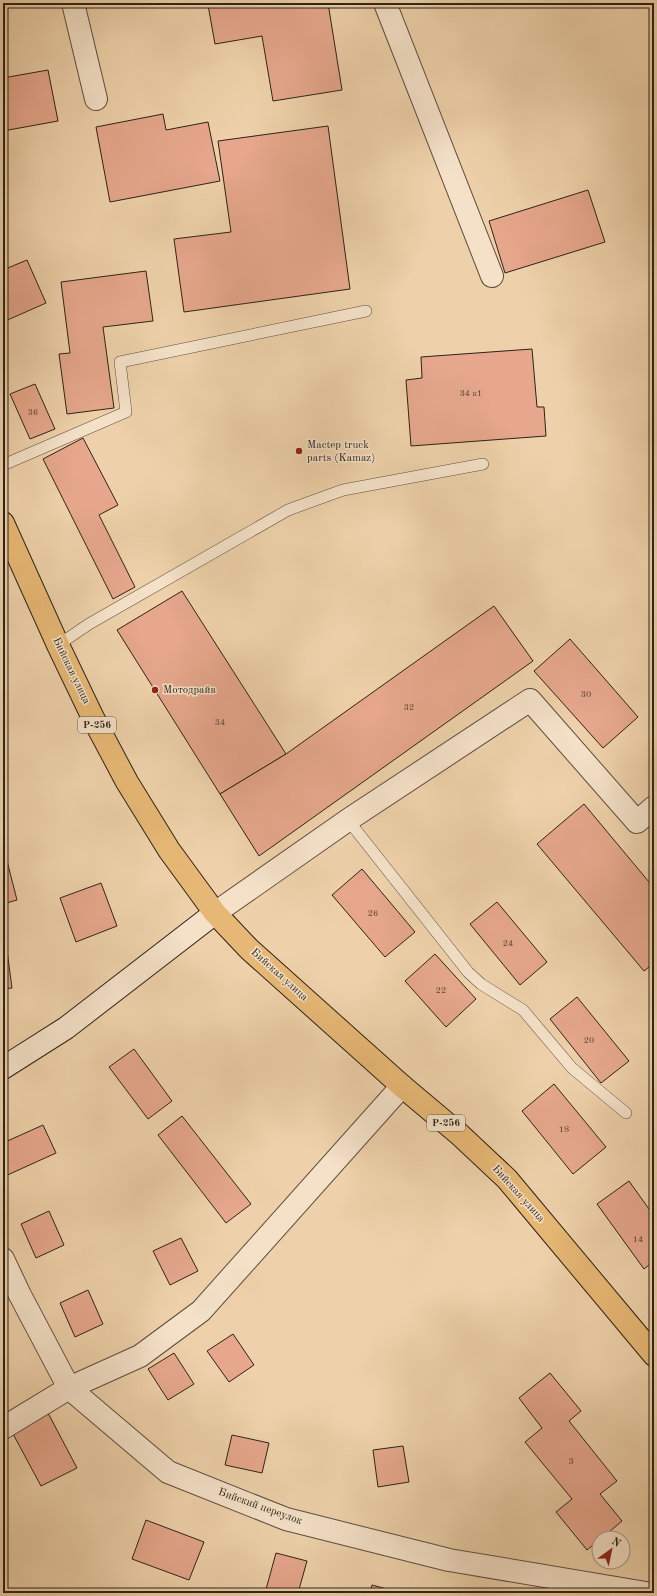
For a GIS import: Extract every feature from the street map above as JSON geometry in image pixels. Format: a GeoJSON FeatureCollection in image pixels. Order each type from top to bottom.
{"type":"FeatureCollection","features":[{"type":"Feature","properties":{"kind":"main road","name":"Бийская улица"},"geometry":{"type":"LineString","coordinates":[[3,523],[58,645],[93,718],[127,782],[169,850],[215,913],[249,948],[508,1179],[654,1355]]}},
{"type":"Feature","properties":{"kind":"street"},"geometry":{"type":"LineString","coordinates":[[73,3],[96,99]]}},
{"type":"Feature","properties":{"kind":"street"},"geometry":{"type":"LineString","coordinates":[[385,3],[492,276]]}},
{"type":"Feature","properties":{"kind":"street"},"geometry":{"type":"LineString","coordinates":[[3,1068],[66,1028],[215,913],[348,820],[530,700],[637,822],[654,807]]}},
{"type":"Feature","properties":{"kind":"street"},"geometry":{"type":"LineString","coordinates":[[3,1428],[69,1388],[140,1356],[201,1311],[402,1086]]}},
{"type":"Feature","properties":{"kind":"street","name":"Бийский переулок"},"geometry":{"type":"LineString","coordinates":[[3,1259],[20,1295],[69,1388],[168,1472],[286,1519],[449,1560],[646,1593]]}},
{"type":"Feature","properties":{"kind":"lane"},"geometry":{"type":"LineString","coordinates":[[3,465],[126,412],[120,362],[366,311]]}},
{"type":"Feature","properties":{"kind":"lane"},"geometry":{"type":"LineString","coordinates":[[58,645],[89,624],[288,510],[342,490],[483,464]]}},
{"type":"Feature","properties":{"kind":"lane"},"geometry":{"type":"LineString","coordinates":[[348,820],[468,972],[480,984],[523,1010],[572,1068],[626,1113]]}},
{"type":"Feature","properties":{"kind":"building"},"geometry":{"type":"Polygon","coordinates":[[[224,3],[328,3],[342,90],[273,101],[262,36],[215,44],[208,5],[224,3]]]}},
{"type":"Feature","properties":{"kind":"building"},"geometry":{"type":"Polygon","coordinates":[[[48,70],[58,121],[3,131],[3,78],[48,70]]]}},
{"type":"Feature","properties":{"kind":"building"},"geometry":{"type":"Polygon","coordinates":[[[163,114],[166,130],[208,122],[220,181],[110,202],[96,127],[163,114]]]}},
{"type":"Feature","properties":{"kind":"building"},"geometry":{"type":"Polygon","coordinates":[[[328,126],[350,289],[184,312],[174,239],[231,232],[218,141],[328,126]]]}},
{"type":"Feature","properties":{"kind":"building"},"geometry":{"type":"Polygon","coordinates":[[[588,190],[605,242],[505,273],[489,221],[588,190]]]}},
{"type":"Feature","properties":{"kind":"building"},"geometry":{"type":"Polygon","coordinates":[[[27,260],[46,303],[3,322],[3,270],[27,260]]]}},
{"type":"Feature","properties":{"kind":"building"},"geometry":{"type":"Polygon","coordinates":[[[146,271],[153,321],[103,327],[114,408],[67,414],[59,354],[70,353],[61,282],[146,271]]]}},
{"type":"Feature","properties":{"kind":"building"},"geometry":{"type":"Polygon","coordinates":[[[532,349],[537,407],[544,407],[546,436],[411,446],[406,380],[422,378],[421,357],[532,349]]]}},
{"type":"Feature","properties":{"kind":"building"},"geometry":{"type":"Polygon","coordinates":[[[35,384],[55,429],[30,439],[10,394],[35,384]]]}},
{"type":"Feature","properties":{"kind":"building"},"geometry":{"type":"Polygon","coordinates":[[[83,438],[118,505],[99,515],[135,587],[113,599],[43,459],[83,438]]]}},
{"type":"Feature","properties":{"kind":"building"},"geometry":{"type":"Polygon","coordinates":[[[182,591],[286,754],[220,794],[117,630],[182,591]]]}},
{"type":"Feature","properties":{"kind":"building"},"geometry":{"type":"Polygon","coordinates":[[[494,606],[533,661],[259,856],[220,794],[286,754],[494,606]]]}},
{"type":"Feature","properties":{"kind":"building"},"geometry":{"type":"Polygon","coordinates":[[[570,639],[638,717],[603,748],[534,671],[570,639]]]}},
{"type":"Feature","properties":{"kind":"building"},"geometry":{"type":"Polygon","coordinates":[[[584,804],[654,888],[654,963],[644,971],[537,844],[584,804]]]}},
{"type":"Feature","properties":{"kind":"building"},"geometry":{"type":"Polygon","coordinates":[[[3,857],[6,857],[17,900],[3,904],[3,857]]]}},
{"type":"Feature","properties":{"kind":"building"},"geometry":{"type":"Polygon","coordinates":[[[362,869],[415,932],[385,957],[332,895],[362,869]]]}},
{"type":"Feature","properties":{"kind":"building"},"geometry":{"type":"Polygon","coordinates":[[[101,883],[117,926],[76,942],[60,898],[101,883]]]}},
{"type":"Feature","properties":{"kind":"building"},"geometry":{"type":"Polygon","coordinates":[[[497,902],[547,962],[520,985],[470,924],[497,902]]]}},
{"type":"Feature","properties":{"kind":"building"},"geometry":{"type":"Polygon","coordinates":[[[6,943],[12,988],[3,989],[3,944],[6,943]]]}},
{"type":"Feature","properties":{"kind":"building"},"geometry":{"type":"Polygon","coordinates":[[[435,954],[476,999],[446,1027],[405,981],[435,954]]]}},
{"type":"Feature","properties":{"kind":"building"},"geometry":{"type":"Polygon","coordinates":[[[577,997],[629,1061],[601,1083],[550,1019],[577,997]]]}},
{"type":"Feature","properties":{"kind":"building"},"geometry":{"type":"Polygon","coordinates":[[[134,1049],[172,1101],[148,1119],[109,1067],[134,1049]]]}},
{"type":"Feature","properties":{"kind":"building"},"geometry":{"type":"Polygon","coordinates":[[[554,1084],[606,1147],[573,1174],[522,1111],[554,1084]]]}},
{"type":"Feature","properties":{"kind":"building"},"geometry":{"type":"Polygon","coordinates":[[[182,1116],[251,1204],[226,1223],[158,1135],[182,1116]]]}},
{"type":"Feature","properties":{"kind":"building"},"geometry":{"type":"Polygon","coordinates":[[[43,1125],[56,1153],[3,1177],[3,1143],[43,1125]]]}},
{"type":"Feature","properties":{"kind":"building"},"geometry":{"type":"Polygon","coordinates":[[[629,1181],[654,1216],[654,1261],[644,1269],[597,1204],[629,1181]]]}},
{"type":"Feature","properties":{"kind":"building"},"geometry":{"type":"Polygon","coordinates":[[[49,1211],[64,1245],[36,1258],[21,1224],[49,1211]]]}},
{"type":"Feature","properties":{"kind":"building"},"geometry":{"type":"Polygon","coordinates":[[[181,1238],[198,1271],[170,1285],[153,1251],[181,1238]]]}},
{"type":"Feature","properties":{"kind":"building"},"geometry":{"type":"Polygon","coordinates":[[[88,1290],[103,1324],[75,1337],[60,1303],[88,1290]]]}},
{"type":"Feature","properties":{"kind":"building"},"geometry":{"type":"Polygon","coordinates":[[[233,1334],[254,1365],[229,1382],[207,1351],[233,1334]]]}},
{"type":"Feature","properties":{"kind":"building"},"geometry":{"type":"Polygon","coordinates":[[[174,1353],[194,1384],[168,1400],[148,1369],[174,1353]]]}},
{"type":"Feature","properties":{"kind":"building"},"geometry":{"type":"Polygon","coordinates":[[[550,1373],[581,1411],[569,1421],[617,1481],[600,1494],[622,1521],[611,1530],[591,1530],[591,1547],[587,1550],[556,1512],[572,1499],[525,1442],[542,1428],[519,1398],[550,1373]]]}},
{"type":"Feature","properties":{"kind":"building"},"geometry":{"type":"Polygon","coordinates":[[[48,1413],[77,1468],[41,1486],[12,1432],[48,1413]]]}},
{"type":"Feature","properties":{"kind":"building"},"geometry":{"type":"Polygon","coordinates":[[[232,1435],[269,1443],[262,1473],[225,1465],[232,1435]]]}},
{"type":"Feature","properties":{"kind":"building"},"geometry":{"type":"Polygon","coordinates":[[[403,1446],[409,1482],[378,1487],[373,1450],[403,1446]]]}},
{"type":"Feature","properties":{"kind":"building"},"geometry":{"type":"Polygon","coordinates":[[[146,1520],[204,1542],[189,1580],[132,1559],[146,1520]]]}},
{"type":"Feature","properties":{"kind":"building"},"geometry":{"type":"Polygon","coordinates":[[[276,1553],[307,1561],[298,1593],[265,1593],[276,1553]]]}},
{"type":"Feature","properties":{"kind":"building"},"geometry":{"type":"Polygon","coordinates":[[[372,1585],[402,1593],[370,1593],[372,1585]]]}},
{"type":"Feature","properties":{"kind":"place","name":"Mactep truck parts (Kamaz)"},"geometry":{"type":"Point","coordinates":[299,451]}},
{"type":"Feature","properties":{"kind":"place","name":"Мотодрайв"},"geometry":{"type":"Point","coordinates":[155,690]}}]}
